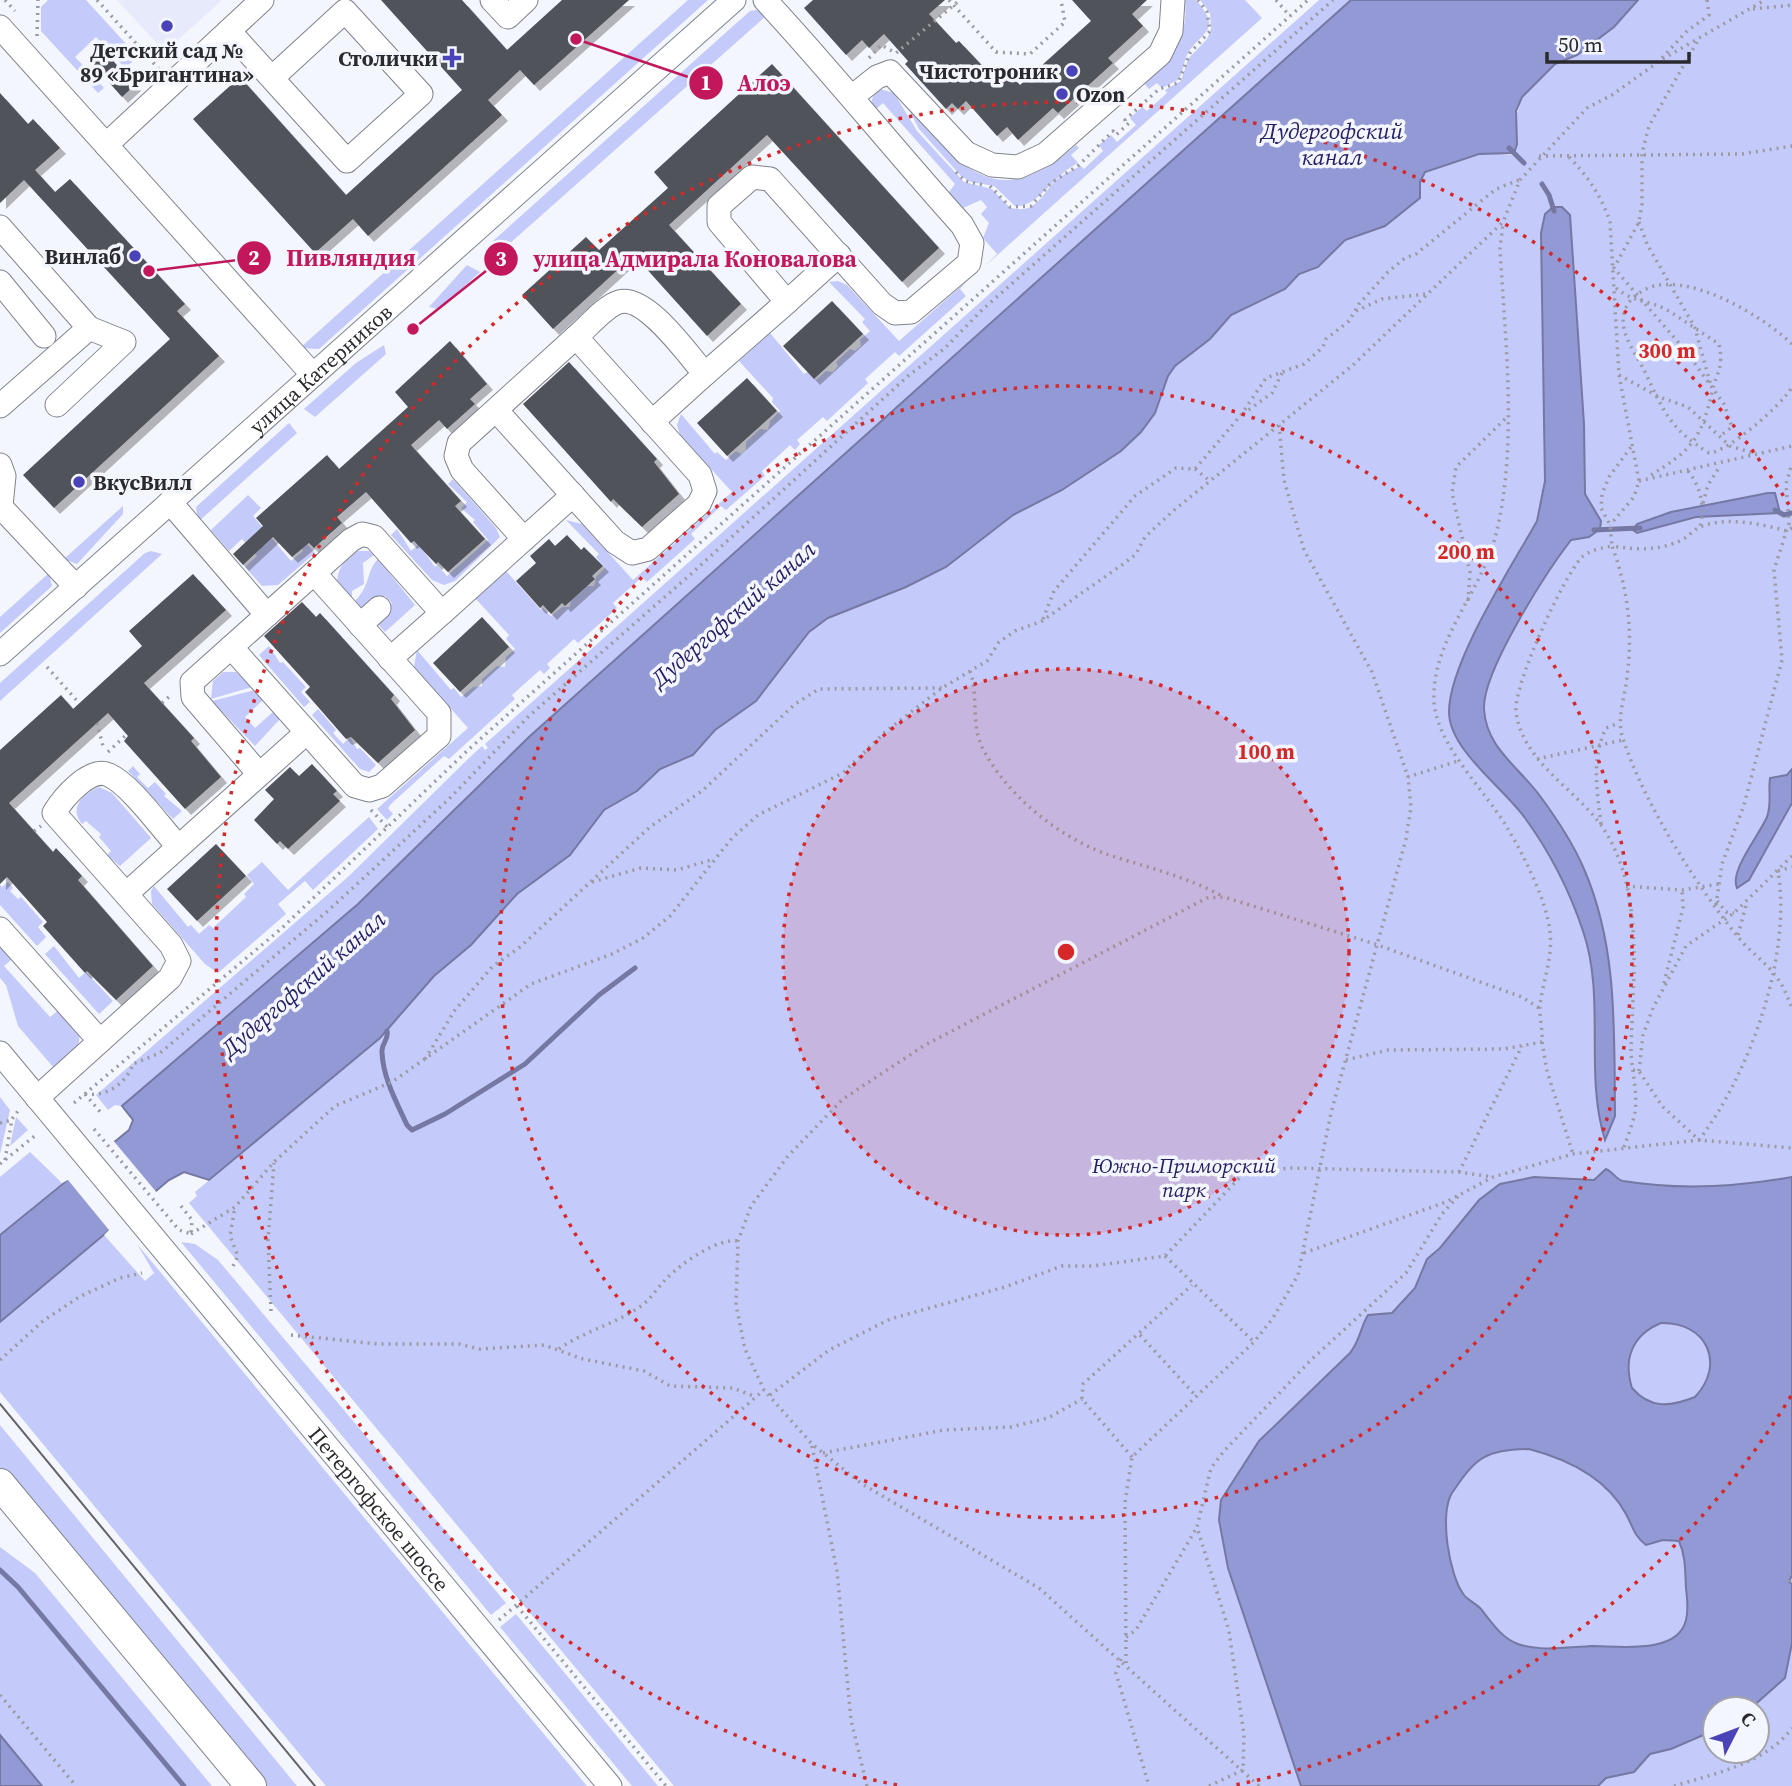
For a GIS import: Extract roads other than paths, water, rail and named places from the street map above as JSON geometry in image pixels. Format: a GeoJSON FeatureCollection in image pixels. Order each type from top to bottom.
{"type":"FeatureCollection","features":[{"type":"Feature","properties":{"kind":"main road"},"geometry":{"type":"LineString","coordinates":[[0,1484],[251,1786]]}},
{"type":"Feature","properties":{"kind":"main road"},"geometry":{"type":"LineString","coordinates":[[0,1516],[224,1786]]}},
{"type":"Feature","properties":{"kind":"street"},"geometry":{"type":"LineString","coordinates":[[106,145],[262,0]]}},
{"type":"Feature","properties":{"kind":"street"},"geometry":{"type":"LineString","coordinates":[[492,0],[508,17],[526,0]]}},
{"type":"Feature","properties":{"kind":"street","name":"улица Катерников"},"geometry":{"type":"LineString","coordinates":[[0,654],[734,0]]}},
{"type":"Feature","properties":{"kind":"street"},"geometry":{"type":"LineString","coordinates":[[765,0],[847,90],[864,116],[962,225],[972,243],[969,263],[911,312],[895,313],[882,304],[771,179],[752,177],[719,206],[719,222],[787,302]]}},
{"type":"Feature","properties":{"kind":"street"},"geometry":{"type":"LineString","coordinates":[[847,90],[890,72],[959,147],[974,158],[1000,167],[1026,164],[1046,154],[1160,54],[1171,31],[1173,0]]}},
{"type":"Feature","properties":{"kind":"street"},"geometry":{"type":"LineString","coordinates":[[229,31],[347,161],[421,94],[345,11],[272,78]]}},
{"type":"Feature","properties":{"kind":"street"},"geometry":{"type":"LineString","coordinates":[[0,27],[313,375]]}},
{"type":"Feature","properties":{"kind":"street"},"geometry":{"type":"LineString","coordinates":[[5,242],[89,328],[124,342],[57,405]]}},
{"type":"Feature","properties":{"kind":"street"},"geometry":{"type":"LineString","coordinates":[[652,422],[839,256]]}},
{"type":"Feature","properties":{"kind":"street"},"geometry":{"type":"LineString","coordinates":[[0,282],[44,336]]}},
{"type":"Feature","properties":{"kind":"street"},"geometry":{"type":"LineString","coordinates":[[524,539],[462,470],[456,456],[459,443],[616,302],[631,301],[647,309],[705,374]]}},
{"type":"Feature","properties":{"kind":"street"},"geometry":{"type":"LineString","coordinates":[[0,406],[89,328]]}},
{"type":"Feature","properties":{"kind":"street"},"geometry":{"type":"LineString","coordinates":[[496,410],[615,542],[632,553],[648,550],[699,504],[705,491],[700,475],[576,337]]}},
{"type":"Feature","properties":{"kind":"street"},"geometry":{"type":"LineString","coordinates":[[0,465],[4,476],[1,506],[76,586]]}},
{"type":"Feature","properties":{"kind":"street"},"geometry":{"type":"LineString","coordinates":[[390,659],[573,495]]}},
{"type":"Feature","properties":{"kind":"street"},"geometry":{"type":"LineString","coordinates":[[170,502],[267,615]]}},
{"type":"Feature","properties":{"kind":"street"},"geometry":{"type":"LineString","coordinates":[[259,774],[193,697],[192,682],[351,540],[362,534],[374,537],[442,613]]}},
{"type":"Feature","properties":{"kind":"street"},"geometry":{"type":"LineString","coordinates":[[231,647],[355,786],[369,790],[382,786],[439,736],[439,713],[314,573]]}},
{"type":"Feature","properties":{"kind":"street"},"geometry":{"type":"LineString","coordinates":[[360,625],[379,608]]}},
{"type":"Feature","properties":{"kind":"street"},"geometry":{"type":"LineString","coordinates":[[126,894],[307,732]]}},
{"type":"Feature","properties":{"kind":"street"},"geometry":{"type":"LineString","coordinates":[[0,1053],[28,1104],[170,978],[179,961],[172,945],[54,813],[69,795],[95,774],[108,774],[123,785],[178,846]]}},
{"type":"Feature","properties":{"kind":"street"},"geometry":{"type":"LineString","coordinates":[[0,929],[100,1041]]}},
{"type":"Feature","properties":{"kind":"street","name":"Петергофское шоссе"},"geometry":{"type":"LineString","coordinates":[[28,1104],[76,1144],[610,1786]]}},
{"type":"Feature","properties":{"kind":"water","name":"Дудергофский канал"},"geometry":{"type":"Polygon","coordinates":[[[1351,0],[1638,0],[1614,27],[1577,55],[1555,64],[1522,97],[1516,111],[1517,144],[1514,153],[1479,154],[1425,172],[1420,182],[1420,198],[1385,226],[1345,240],[1318,267],[1299,274],[1285,289],[1231,315],[1210,339],[1175,366],[1168,376],[1155,413],[1141,432],[1121,451],[1062,490],[1013,515],[946,567],[906,587],[828,618],[809,632],[756,701],[715,730],[693,755],[660,769],[637,791],[604,810],[570,855],[517,894],[471,945],[434,976],[380,1038],[209,1180],[184,1172],[169,1180],[0,1322],[0,1235],[129,1130],[133,1120],[122,1106],[358,904],[530,736],[1351,0]]]}},
{"type":"Feature","properties":{"kind":"water"},"geometry":{"type":"Polygon","coordinates":[[[1553,207],[1562,207],[1570,215],[1584,424],[1585,494],[1601,521],[1600,529],[1589,537],[1571,540],[1547,574],[1504,647],[1486,692],[1484,709],[1486,723],[1497,746],[1540,796],[1570,841],[1595,899],[1608,959],[1614,1021],[1615,1116],[1605,1140],[1596,1088],[1595,1009],[1590,956],[1578,916],[1542,844],[1525,818],[1458,741],[1451,726],[1449,712],[1459,667],[1470,641],[1537,521],[1545,481],[1541,233],[1545,214],[1553,207]]]}},
{"type":"Feature","properties":{"kind":"water"},"geometry":{"type":"Polygon","coordinates":[[[1775,493],[1780,513],[1696,517],[1637,533],[1633,530],[1637,524],[1671,512],[1775,493]]]}},
{"type":"Feature","properties":{"kind":"water"},"geometry":{"type":"Polygon","coordinates":[[[1792,769],[1792,803],[1749,880],[1737,888],[1737,872],[1767,817],[1770,778],[1787,775],[1792,769]]]}},
{"type":"Feature","properties":{"kind":"water"},"geometry":{"type":"Polygon","coordinates":[[[1606,1169],[1623,1181],[1686,1186],[1729,1185],[1792,1177],[1792,1575],[1789,1582],[1792,1584],[1792,1643],[1785,1678],[1766,1695],[1701,1695],[1701,1736],[1671,1749],[1650,1754],[1634,1772],[1606,1778],[1598,1786],[1301,1786],[1228,1568],[1219,1520],[1221,1500],[1259,1441],[1350,1353],[1368,1315],[1392,1313],[1415,1288],[1427,1259],[1440,1248],[1479,1200],[1500,1184],[1534,1177],[1594,1180],[1606,1169]],[[1661,1323],[1651,1328],[1632,1349],[1629,1377],[1632,1388],[1653,1403],[1677,1403],[1695,1397],[1709,1371],[1707,1347],[1700,1337],[1677,1325],[1661,1323]],[[1529,1449],[1492,1454],[1475,1464],[1452,1493],[1448,1502],[1446,1529],[1450,1560],[1464,1595],[1480,1608],[1506,1638],[1527,1646],[1631,1647],[1660,1644],[1672,1639],[1681,1631],[1688,1604],[1685,1564],[1679,1541],[1663,1540],[1646,1545],[1636,1535],[1618,1501],[1608,1490],[1584,1471],[1529,1449]]]}},
{"type":"Feature","properties":{"kind":"water"},"geometry":{"type":"Polygon","coordinates":[[[0,1735],[42,1786],[0,1786],[0,1735]]]}},
{"type":"Feature","properties":{"kind":"waterway"},"geometry":{"type":"LineString","coordinates":[[1509,148],[1524,163]]}},
{"type":"Feature","properties":{"kind":"waterway"},"geometry":{"type":"LineString","coordinates":[[1542,184],[1554,211]]}},
{"type":"Feature","properties":{"kind":"waterway"},"geometry":{"type":"LineString","coordinates":[[1775,510],[1784,515],[1792,513]]}},
{"type":"Feature","properties":{"kind":"waterway"},"geometry":{"type":"LineString","coordinates":[[1594,530],[1640,528]]}},
{"type":"Feature","properties":{"kind":"waterway"},"geometry":{"type":"LineString","coordinates":[[387,1031],[382,1049],[385,1071],[407,1125],[412,1130],[445,1114],[525,1064],[599,995],[635,968]]}},
{"type":"Feature","properties":{"kind":"waterway"},"geometry":{"type":"LineString","coordinates":[[0,1570],[18,1587],[184,1786]]}},
{"type":"Feature","properties":{"kind":"tram line"},"geometry":{"type":"LineString","coordinates":[[0,1404],[315,1786]]}},
{"type":"Feature","properties":{"kind":"place","name":"Детский сад № 89 «Бригантина»"},"geometry":{"type":"Point","coordinates":[167,26]}},
{"type":"Feature","properties":{"kind":"place","name":"Алоэ"},"geometry":{"type":"Point","coordinates":[576,39]}},
{"type":"Feature","properties":{"kind":"place","name":"Столички"},"geometry":{"type":"Point","coordinates":[452,58]}},
{"type":"Feature","properties":{"kind":"place","name":"Чистотроник"},"geometry":{"type":"Point","coordinates":[1072,71]}},
{"type":"Feature","properties":{"kind":"place","name":"Ozon"},"geometry":{"type":"Point","coordinates":[1062,94]}},
{"type":"Feature","properties":{"kind":"place","name":"Винлаб"},"geometry":{"type":"Point","coordinates":[135,256]}},
{"type":"Feature","properties":{"kind":"place","name":"Пивляндия"},"geometry":{"type":"Point","coordinates":[149,271]}},
{"type":"Feature","properties":{"kind":"place","name":"улица Адмирала Коновалова"},"geometry":{"type":"Point","coordinates":[413,329]}},
{"type":"Feature","properties":{"kind":"place","name":"ВкусВилл"},"geometry":{"type":"Point","coordinates":[79,482]}},
{"type":"Feature","properties":{"kind":"park label","name":"Южно-Приморский парк"},"geometry":{"type":"Point","coordinates":[1184,1177]}}]}
